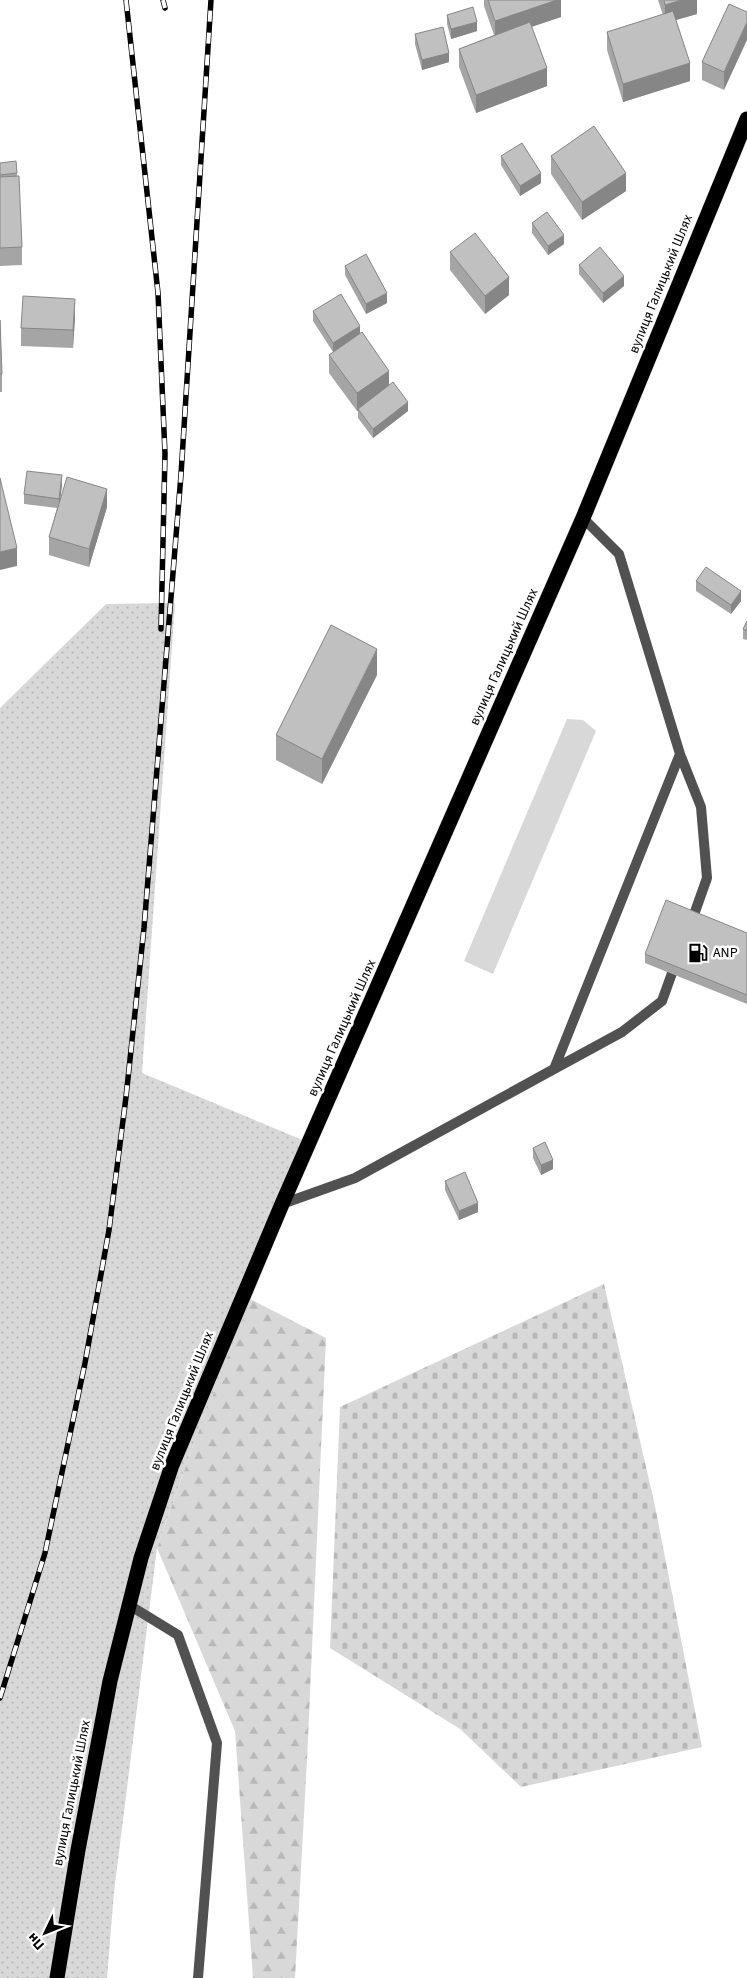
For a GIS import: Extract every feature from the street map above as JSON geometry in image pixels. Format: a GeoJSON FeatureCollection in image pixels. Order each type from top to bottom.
{"type":"FeatureCollection","features":[{"type":"Feature","properties":{"kind":"highway","name":"вулиця Галицький Шлях"},"geometry":{"type":"LineString","coordinates":[[57,1978],[78,1850],[110,1682],[141,1558],[172,1466],[282,1204],[582,518],[747,119]]}},
{"type":"Feature","properties":{"kind":"lane"},"geometry":{"type":"LineString","coordinates":[[582,518],[619,554],[680,754],[701,807],[708,878],[688,931]]}},
{"type":"Feature","properties":{"kind":"lane"},"geometry":{"type":"LineString","coordinates":[[554,1069],[680,754]]}},
{"type":"Feature","properties":{"kind":"lane"},"geometry":{"type":"LineString","coordinates":[[282,1204],[355,1178],[622,1032],[662,1002],[681,948]]}},
{"type":"Feature","properties":{"kind":"lane"},"geometry":{"type":"LineString","coordinates":[[129,1605],[178,1635],[217,1743],[198,1978]]}},
{"type":"Feature","properties":{"kind":"green space"},"geometry":{"type":"Polygon","coordinates":[[[175,603],[142,1073],[312,1144],[191,1451],[157,1548],[114,1892],[107,1978],[0,1978],[0,708],[106,604],[175,603]]]}},
{"type":"Feature","properties":{"kind":"green space"},"geometry":{"type":"Polygon","coordinates":[[[567,719],[583,720],[596,731],[493,974],[464,961],[567,719]]]}},
{"type":"Feature","properties":{"kind":"green space"},"geometry":{"type":"Polygon","coordinates":[[[604,1284],[655,1506],[702,1747],[521,1787],[460,1729],[330,1648],[340,1407],[604,1284]]]}},
{"type":"Feature","properties":{"kind":"green space"},"geometry":{"type":"Polygon","coordinates":[[[250,1299],[326,1338],[295,1978],[253,1978],[235,1731],[157,1548],[191,1451],[250,1299]]]}},
{"type":"Feature","properties":{"kind":"building"},"geometry":{"type":"Polygon","coordinates":[[[488,0],[557,0],[495,21],[488,0]]]}},
{"type":"Feature","properties":{"kind":"building"},"geometry":{"type":"Polygon","coordinates":[[[664,0],[682,0],[665,5],[664,0]]]}},
{"type":"Feature","properties":{"kind":"building"},"geometry":{"type":"Polygon","coordinates":[[[729,4],[747,12],[747,22],[724,72],[702,62],[729,4]]]}},
{"type":"Feature","properties":{"kind":"building"},"geometry":{"type":"Polygon","coordinates":[[[473,7],[477,22],[451,29],[447,15],[473,7]]]}},
{"type":"Feature","properties":{"kind":"building"},"geometry":{"type":"Polygon","coordinates":[[[673,11],[690,63],[623,84],[607,32],[673,11]]]}},
{"type":"Feature","properties":{"kind":"building"},"geometry":{"type":"Polygon","coordinates":[[[530,22],[547,68],[476,95],[459,49],[530,22]]]}},
{"type":"Feature","properties":{"kind":"building"},"geometry":{"type":"Polygon","coordinates":[[[443,27],[449,53],[422,60],[415,34],[443,27]]]}},
{"type":"Feature","properties":{"kind":"building"},"geometry":{"type":"Polygon","coordinates":[[[594,126],[626,173],[582,202],[551,156],[594,126]]]}},
{"type":"Feature","properties":{"kind":"building"},"geometry":{"type":"Polygon","coordinates":[[[522,143],[541,173],[520,186],[501,156],[522,143]]]}},
{"type":"Feature","properties":{"kind":"building"},"geometry":{"type":"Polygon","coordinates":[[[16,161],[17,173],[0,175],[0,163],[16,161]]]}},
{"type":"Feature","properties":{"kind":"building"},"geometry":{"type":"Polygon","coordinates":[[[19,176],[22,247],[0,248],[0,177],[19,176]]]}},
{"type":"Feature","properties":{"kind":"building"},"geometry":{"type":"Polygon","coordinates":[[[547,212],[564,235],[548,246],[532,223],[547,212]]]}},
{"type":"Feature","properties":{"kind":"building"},"geometry":{"type":"Polygon","coordinates":[[[475,233],[509,277],[485,296],[450,252],[475,233]]]}},
{"type":"Feature","properties":{"kind":"building"},"geometry":{"type":"Polygon","coordinates":[[[600,247],[624,276],[603,293],[579,265],[600,247]]]}},
{"type":"Feature","properties":{"kind":"building"},"geometry":{"type":"Polygon","coordinates":[[[366,254],[387,293],[366,304],[345,266],[366,254]]]}},
{"type":"Feature","properties":{"kind":"building"},"geometry":{"type":"Polygon","coordinates":[[[341,294],[360,326],[333,343],[313,311],[341,294]]]}},
{"type":"Feature","properties":{"kind":"building"},"geometry":{"type":"Polygon","coordinates":[[[23,296],[75,299],[73,330],[21,328],[23,296]]]}},
{"type":"Feature","properties":{"kind":"building"},"geometry":{"type":"Polygon","coordinates":[[[0,320],[2,374],[0,374],[0,320]]]}},
{"type":"Feature","properties":{"kind":"building"},"geometry":{"type":"Polygon","coordinates":[[[362,332],[389,371],[357,393],[329,355],[362,332]]]}},
{"type":"Feature","properties":{"kind":"building"},"geometry":{"type":"Polygon","coordinates":[[[393,382],[408,402],[373,429],[358,409],[393,382]]]}},
{"type":"Feature","properties":{"kind":"building"},"geometry":{"type":"Polygon","coordinates":[[[27,471],[62,475],[59,499],[24,494],[27,471]]]}},
{"type":"Feature","properties":{"kind":"building"},"geometry":{"type":"Polygon","coordinates":[[[67,477],[107,489],[89,549],[49,537],[67,477]]]}},
{"type":"Feature","properties":{"kind":"building"},"geometry":{"type":"Polygon","coordinates":[[[0,478],[17,548],[0,552],[0,478]]]}},
{"type":"Feature","properties":{"kind":"building"},"geometry":{"type":"Polygon","coordinates":[[[706,567],[741,591],[731,605],[696,581],[706,567]]]}},
{"type":"Feature","properties":{"kind":"building"},"geometry":{"type":"Polygon","coordinates":[[[747,621],[747,631],[743,629],[747,621]]]}},
{"type":"Feature","properties":{"kind":"building"},"geometry":{"type":"Polygon","coordinates":[[[331,625],[377,649],[322,759],[276,735],[331,625]]]}},
{"type":"Feature","properties":{"kind":"building","name":"ANP"},"geometry":{"type":"Polygon","coordinates":[[[666,900],[747,933],[747,995],[645,954],[666,900]]]}},
{"type":"Feature","properties":{"kind":"building"},"geometry":{"type":"Polygon","coordinates":[[[545,1142],[553,1160],[541,1165],[533,1148],[545,1142]]]}},
{"type":"Feature","properties":{"kind":"building"},"geometry":{"type":"Polygon","coordinates":[[[465,1172],[478,1203],[459,1211],[445,1181],[465,1172]]]}},
{"type":"Feature","properties":{"kind":"railway"},"geometry":{"type":"LineString","coordinates":[[126,0],[158,293],[165,454],[161,629]]}},
{"type":"Feature","properties":{"kind":"railway"},"geometry":{"type":"LineString","coordinates":[[163,0],[165,8]]}},
{"type":"Feature","properties":{"kind":"railway"},"geometry":{"type":"LineString","coordinates":[[0,1698],[45,1553],[85,1363],[109,1230],[126,1097],[144,928],[181,475],[211,0]]}},
{"type":"Feature","properties":{"kind":"place","name":"ANP"},"geometry":{"type":"Point","coordinates":[698,953]}}]}
